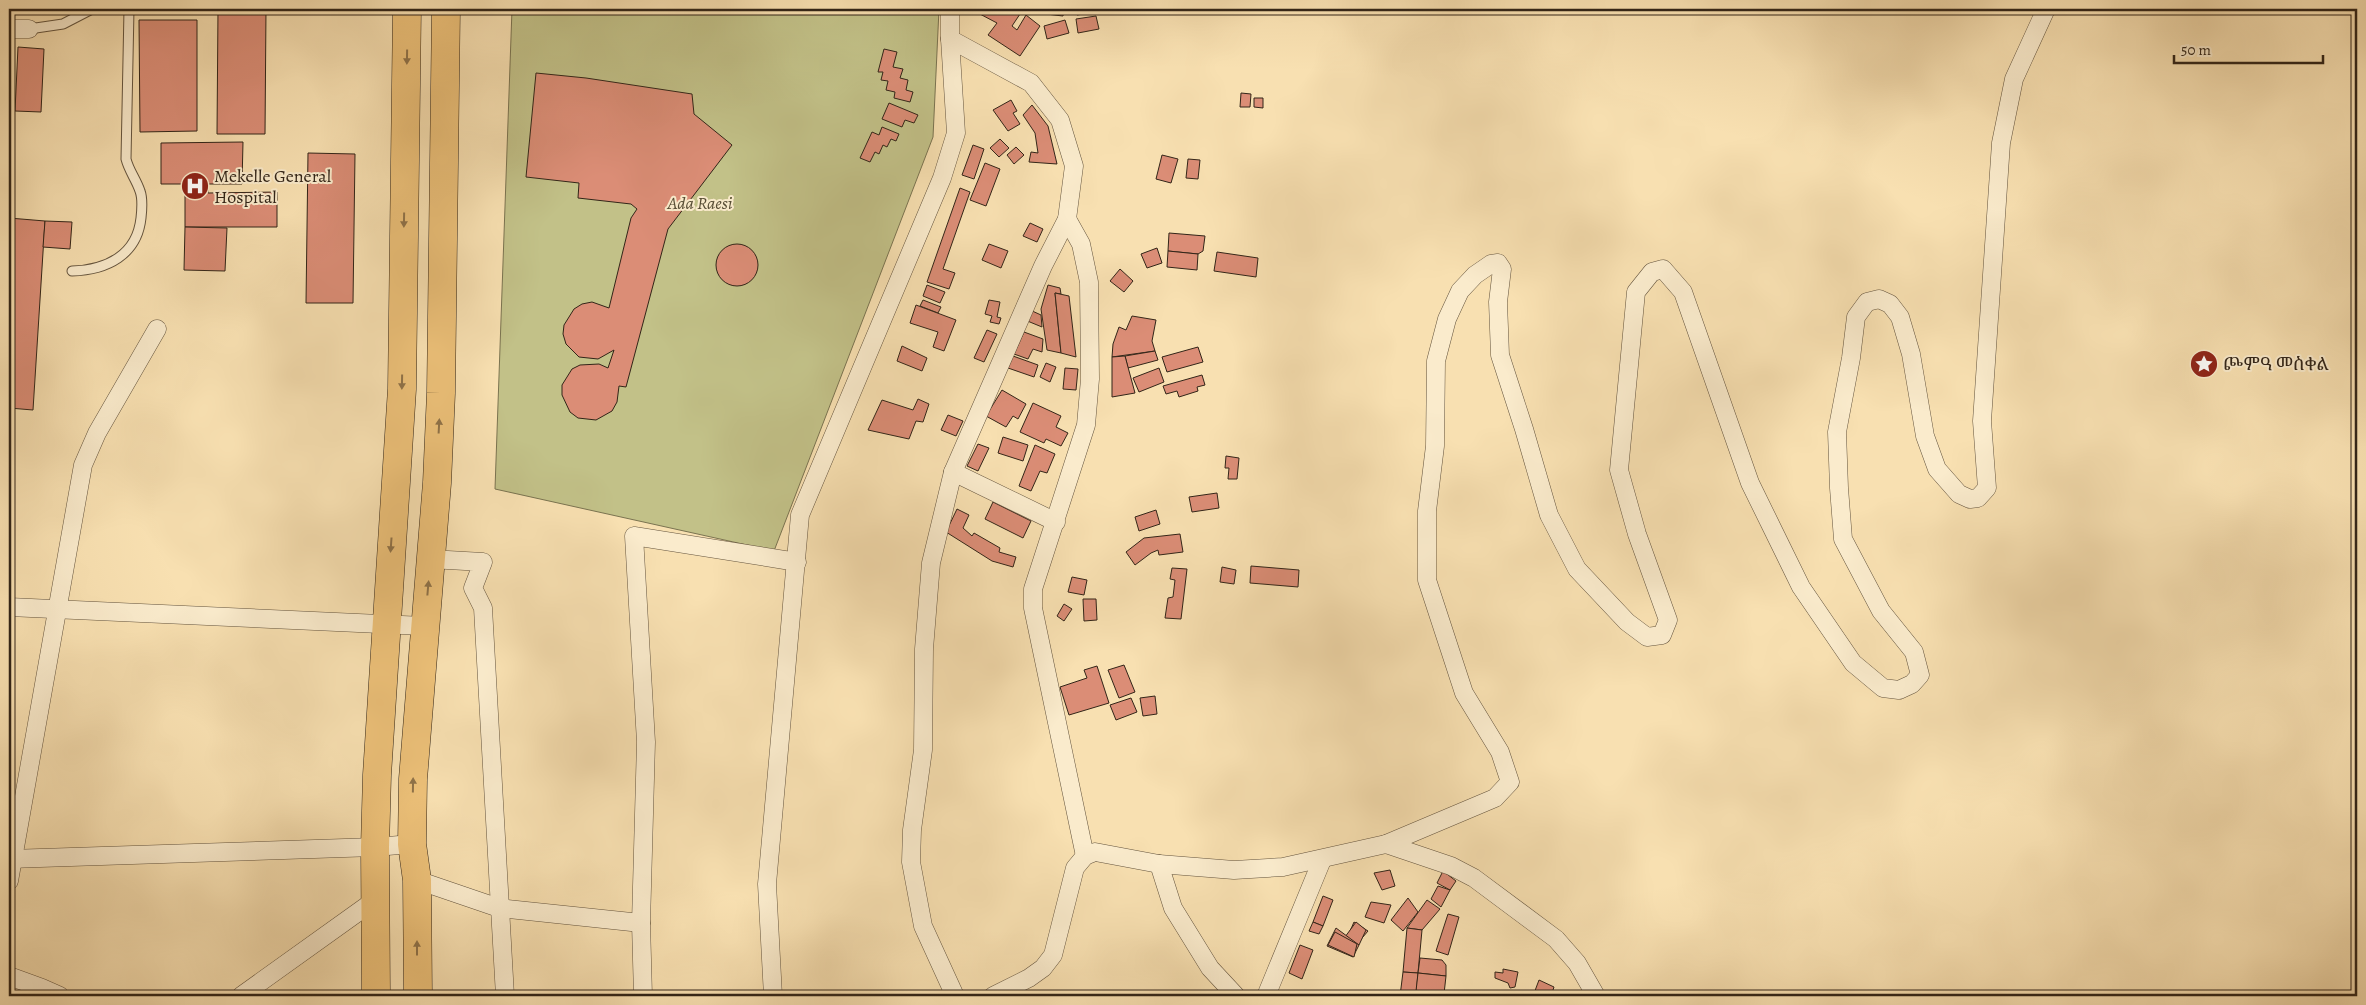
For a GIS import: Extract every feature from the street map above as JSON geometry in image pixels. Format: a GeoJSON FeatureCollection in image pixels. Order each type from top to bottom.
{"type":"FeatureCollection","features":[{"type":"Feature","properties":{"kind":"main road"},"geometry":{"type":"LineString","coordinates":[[376,996],[375,847],[386,626],[402,389],[407,9]]}},
{"type":"Feature","properties":{"kind":"main road"},"geometry":{"type":"LineString","coordinates":[[418,996],[417,880],[412,844],[413,779],[437,483],[441,392],[446,9]]}},
{"type":"Feature","properties":{"kind":"main road"},"geometry":{"type":"LineString","coordinates":[[395,480],[437,483]]}},
{"type":"Feature","properties":{"kind":"street"},"geometry":{"type":"LineString","coordinates":[[773,996],[767,884],[800,515],[945,169],[956,133],[950,9]]}},
{"type":"Feature","properties":{"kind":"street"},"geometry":{"type":"LineString","coordinates":[[993,996],[1029,978],[1053,955],[1075,868],[1085,856],[1095,852],[1159,864],[1234,870],[1283,867],[1322,860],[1386,844],[1496,798],[1510,782],[1500,752],[1464,693],[1428,580],[1427,511],[1435,446],[1436,361],[1447,319],[1460,291],[1475,274],[1491,264],[1498,263],[1502,269],[1498,302],[1500,355],[1549,515],[1577,569],[1627,622],[1647,637],[1662,635],[1668,620],[1637,534],[1619,470],[1636,292],[1652,272],[1663,269],[1683,292],[1750,483],[1801,587],[1853,663],[1882,688],[1899,690],[1912,684],[1920,675],[1914,652],[1882,611],[1844,539],[1838,488],[1837,432],[1852,358],[1856,317],[1867,302],[1879,299],[1890,304],[1900,317],[1911,354],[1925,436],[1937,469],[1959,494],[1970,499],[1978,498],[1987,488],[1982,421],[2001,143],[2014,79],[2046,9]]}},
{"type":"Feature","properties":{"kind":"street"},"geometry":{"type":"LineString","coordinates":[[9,29],[29,29]]}},
{"type":"Feature","properties":{"kind":"street"},"geometry":{"type":"LineString","coordinates":[[950,39],[1030,83],[1060,120],[1074,166],[1067,219],[1040,275],[953,472],[931,563],[924,649],[923,750],[912,830],[911,862],[923,926],[954,996]]}},
{"type":"Feature","properties":{"kind":"street"},"geometry":{"type":"LineString","coordinates":[[1067,219],[1081,244],[1089,282],[1090,379],[1086,425],[1033,589],[1032,608],[1085,856]]}},
{"type":"Feature","properties":{"kind":"street"},"geometry":{"type":"LineString","coordinates":[[9,881],[11,859],[83,465],[97,433],[157,328]]}},
{"type":"Feature","properties":{"kind":"street"},"geometry":{"type":"LineString","coordinates":[[953,472],[1056,522]]}},
{"type":"Feature","properties":{"kind":"street"},"geometry":{"type":"LineString","coordinates":[[643,996],[642,923],[646,742],[634,536],[797,562]]}},
{"type":"Feature","properties":{"kind":"street"},"geometry":{"type":"LineString","coordinates":[[430,559],[483,562],[474,588],[483,608],[506,996]]}},
{"type":"Feature","properties":{"kind":"street"},"geometry":{"type":"LineString","coordinates":[[9,607],[386,626],[424,626]]}},
{"type":"Feature","properties":{"kind":"street"},"geometry":{"type":"LineString","coordinates":[[11,859],[375,847],[412,844]]}},
{"type":"Feature","properties":{"kind":"street"},"geometry":{"type":"LineString","coordinates":[[1386,844],[1451,866],[1474,878],[1556,939],[1577,963],[1596,996]]}},
{"type":"Feature","properties":{"kind":"street"},"geometry":{"type":"LineString","coordinates":[[1266,996],[1322,860]]}},
{"type":"Feature","properties":{"kind":"street"},"geometry":{"type":"LineString","coordinates":[[1159,864],[1173,908],[1210,968],[1236,996]]}},
{"type":"Feature","properties":{"kind":"street"},"geometry":{"type":"LineString","coordinates":[[417,880],[500,908],[642,923]]}},
{"type":"Feature","properties":{"kind":"street"},"geometry":{"type":"LineString","coordinates":[[241,996],[374,900]]}},
{"type":"Feature","properties":{"kind":"street"},"geometry":{"type":"LineString","coordinates":[[9,976],[60,996]]}},
{"type":"Feature","properties":{"kind":"lane"},"geometry":{"type":"LineString","coordinates":[[29,29],[58,25],[73,20],[92,9]]}},
{"type":"Feature","properties":{"kind":"lane"},"geometry":{"type":"LineString","coordinates":[[72,271],[94,269],[113,262],[130,247],[139,232],[142,208],[140,191],[128,171],[126,159],[129,9]]}},
{"type":"Feature","properties":{"kind":"green space","name":"Ada Raesi"},"geometry":{"type":"Polygon","coordinates":[[[512,9],[939,9],[933,137],[774,551],[495,489],[512,9]]]}},
{"type":"Feature","properties":{"kind":"building"},"geometry":{"type":"Polygon","coordinates":[[[218,9],[266,9],[265,134],[217,134],[218,9]]]}},
{"type":"Feature","properties":{"kind":"building"},"geometry":{"type":"Polygon","coordinates":[[[979,9],[1017,9],[1022,11],[1012,26],[1017,30],[1026,15],[1040,26],[1020,56],[988,35],[997,23],[978,13],[979,9]]]}},
{"type":"Feature","properties":{"kind":"building"},"geometry":{"type":"Polygon","coordinates":[[[1047,9],[1064,9],[1063,16],[1046,14],[1047,9]]]}},
{"type":"Feature","properties":{"kind":"building"},"geometry":{"type":"Polygon","coordinates":[[[1076,9],[1094,9],[1095,12],[1077,15],[1076,9]]]}},
{"type":"Feature","properties":{"kind":"building"},"geometry":{"type":"Polygon","coordinates":[[[1096,16],[1099,29],[1078,33],[1076,19],[1096,16]]]}},
{"type":"Feature","properties":{"kind":"building"},"geometry":{"type":"Polygon","coordinates":[[[139,20],[197,20],[197,131],[140,132],[139,20]]]}},
{"type":"Feature","properties":{"kind":"building"},"geometry":{"type":"Polygon","coordinates":[[[1065,20],[1069,33],[1047,39],[1044,26],[1065,20]]]}},
{"type":"Feature","properties":{"kind":"building"},"geometry":{"type":"Polygon","coordinates":[[[18,47],[44,49],[41,112],[15,111],[18,47]]]}},
{"type":"Feature","properties":{"kind":"building"},"geometry":{"type":"Polygon","coordinates":[[[884,49],[897,52],[893,67],[903,69],[900,78],[908,80],[906,90],[913,92],[910,102],[894,98],[895,92],[886,90],[888,81],[881,80],[883,72],[878,72],[884,49]]]}},
{"type":"Feature","properties":{"kind":"building"},"geometry":{"type":"Polygon","coordinates":[[[536,73],[586,78],[692,94],[694,114],[732,145],[668,229],[626,387],[619,386],[617,402],[612,411],[596,420],[578,418],[570,412],[562,395],[562,385],[572,369],[580,365],[599,364],[608,368],[614,350],[598,359],[579,357],[566,344],[563,334],[564,325],[574,309],[582,304],[592,302],[609,308],[631,218],[637,209],[631,204],[578,198],[579,183],[526,177],[536,73]]]}},
{"type":"Feature","properties":{"kind":"building"},"geometry":{"type":"Polygon","coordinates":[[[1241,93],[1251,94],[1250,107],[1240,107],[1241,93]]]}},
{"type":"Feature","properties":{"kind":"building"},"geometry":{"type":"Polygon","coordinates":[[[1254,98],[1263,98],[1263,108],[1254,107],[1254,98]]]}},
{"type":"Feature","properties":{"kind":"building"},"geometry":{"type":"Polygon","coordinates":[[[1011,100],[1017,111],[1013,113],[1020,124],[1008,131],[993,110],[1011,100]]]}},
{"type":"Feature","properties":{"kind":"building"},"geometry":{"type":"Polygon","coordinates":[[[889,103],[918,115],[914,123],[905,120],[902,127],[882,119],[889,103]]]}},
{"type":"Feature","properties":{"kind":"building"},"geometry":{"type":"Polygon","coordinates":[[[1032,105],[1048,126],[1057,164],[1029,162],[1031,152],[1038,153],[1035,133],[1023,115],[1032,105]]]}},
{"type":"Feature","properties":{"kind":"building"},"geometry":{"type":"Polygon","coordinates":[[[882,127],[899,134],[896,141],[891,139],[887,147],[883,145],[879,154],[875,152],[870,162],[860,158],[872,132],[879,135],[882,127]]]}},
{"type":"Feature","properties":{"kind":"building"},"geometry":{"type":"Polygon","coordinates":[[[1000,139],[1009,148],[999,157],[990,148],[1000,139]]]}},
{"type":"Feature","properties":{"kind":"building"},"geometry":{"type":"Polygon","coordinates":[[[243,142],[242,184],[161,184],[161,143],[243,142]]]}},
{"type":"Feature","properties":{"kind":"building"},"geometry":{"type":"Polygon","coordinates":[[[973,145],[984,149],[974,179],[962,175],[973,145]]]}},
{"type":"Feature","properties":{"kind":"building"},"geometry":{"type":"Polygon","coordinates":[[[1016,147],[1024,155],[1014,164],[1007,155],[1016,147]]]}},
{"type":"Feature","properties":{"kind":"building"},"geometry":{"type":"Polygon","coordinates":[[[308,153],[355,154],[353,303],[306,303],[308,153]]]}},
{"type":"Feature","properties":{"kind":"building"},"geometry":{"type":"Polygon","coordinates":[[[1162,155],[1178,159],[1171,183],[1156,179],[1162,155]]]}},
{"type":"Feature","properties":{"kind":"building"},"geometry":{"type":"Polygon","coordinates":[[[1188,159],[1200,160],[1198,179],[1186,178],[1188,159]]]}},
{"type":"Feature","properties":{"kind":"building"},"geometry":{"type":"Polygon","coordinates":[[[985,163],[1000,169],[986,206],[970,200],[985,163]]]}},
{"type":"Feature","properties":{"kind":"building"},"geometry":{"type":"Polygon","coordinates":[[[185,184],[208,184],[208,193],[277,192],[277,227],[185,227],[185,184]]]}},
{"type":"Feature","properties":{"kind":"building"},"geometry":{"type":"Polygon","coordinates":[[[960,188],[970,192],[943,269],[955,273],[949,289],[927,282],[960,188]]]}},
{"type":"Feature","properties":{"kind":"building"},"geometry":{"type":"Polygon","coordinates":[[[9,218],[45,221],[33,410],[9,408],[9,218]]]}},
{"type":"Feature","properties":{"kind":"building"},"geometry":{"type":"Polygon","coordinates":[[[45,221],[72,222],[70,249],[43,247],[45,221]]]}},
{"type":"Feature","properties":{"kind":"building"},"geometry":{"type":"Polygon","coordinates":[[[1030,223],[1043,229],[1037,242],[1023,236],[1030,223]]]}},
{"type":"Feature","properties":{"kind":"building"},"geometry":{"type":"Polygon","coordinates":[[[185,227],[227,228],[225,271],[184,270],[185,227]]]}},
{"type":"Feature","properties":{"kind":"building"},"geometry":{"type":"Polygon","coordinates":[[[1169,233],[1205,236],[1203,251],[1198,254],[1168,251],[1169,233]]]}},
{"type":"Feature","properties":{"kind":"building"},"geometry":{"type":"Polygon","coordinates":[[[737,244],[752,250],[758,265],[752,280],[737,286],[722,280],[716,265],[722,250],[737,244]]]}},
{"type":"Feature","properties":{"kind":"building"},"geometry":{"type":"Polygon","coordinates":[[[989,244],[1008,251],[1001,268],[982,260],[989,244]]]}},
{"type":"Feature","properties":{"kind":"building"},"geometry":{"type":"Polygon","coordinates":[[[1157,248],[1162,263],[1147,268],[1141,254],[1157,248]]]}},
{"type":"Feature","properties":{"kind":"building"},"geometry":{"type":"Polygon","coordinates":[[[1168,251],[1198,254],[1197,270],[1167,267],[1168,251]]]}},
{"type":"Feature","properties":{"kind":"building"},"geometry":{"type":"Polygon","coordinates":[[[1217,252],[1258,258],[1256,277],[1214,271],[1217,252]]]}},
{"type":"Feature","properties":{"kind":"building"},"geometry":{"type":"Polygon","coordinates":[[[1120,269],[1133,281],[1124,292],[1110,281],[1120,269]]]}},
{"type":"Feature","properties":{"kind":"building"},"geometry":{"type":"Polygon","coordinates":[[[927,285],[945,292],[940,303],[923,296],[927,285]]]}},
{"type":"Feature","properties":{"kind":"building"},"geometry":{"type":"Polygon","coordinates":[[[1048,285],[1060,288],[1061,294],[1055,293],[1061,353],[1047,350],[1041,309],[1048,285]]]}},
{"type":"Feature","properties":{"kind":"building"},"geometry":{"type":"Polygon","coordinates":[[[1055,293],[1069,296],[1076,357],[1061,353],[1055,293]]]}},
{"type":"Feature","properties":{"kind":"building"},"geometry":{"type":"Polygon","coordinates":[[[923,300],[941,307],[938,313],[920,306],[923,300]]]}},
{"type":"Feature","properties":{"kind":"building"},"geometry":{"type":"Polygon","coordinates":[[[989,300],[1000,302],[997,317],[1001,318],[999,324],[990,322],[992,316],[985,314],[989,300]]]}},
{"type":"Feature","properties":{"kind":"building"},"geometry":{"type":"Polygon","coordinates":[[[916,305],[956,320],[944,351],[933,347],[938,332],[910,323],[916,305]]]}},
{"type":"Feature","properties":{"kind":"building"},"geometry":{"type":"Polygon","coordinates":[[[1030,310],[1041,315],[1042,327],[1025,320],[1030,310]]]}},
{"type":"Feature","properties":{"kind":"building"},"geometry":{"type":"Polygon","coordinates":[[[1132,316],[1156,320],[1152,341],[1155,351],[1112,357],[1113,344],[1119,327],[1126,330],[1132,316]]]}},
{"type":"Feature","properties":{"kind":"building"},"geometry":{"type":"Polygon","coordinates":[[[987,330],[997,334],[984,362],[974,358],[987,330]]]}},
{"type":"Feature","properties":{"kind":"building"},"geometry":{"type":"Polygon","coordinates":[[[1024,332],[1043,339],[1042,352],[1033,349],[1028,359],[1014,354],[1024,332]]]}},
{"type":"Feature","properties":{"kind":"building"},"geometry":{"type":"Polygon","coordinates":[[[902,346],[927,358],[922,371],[897,361],[902,346]]]}},
{"type":"Feature","properties":{"kind":"building"},"geometry":{"type":"Polygon","coordinates":[[[1198,347],[1203,362],[1167,372],[1162,357],[1198,347]]]}},
{"type":"Feature","properties":{"kind":"building"},"geometry":{"type":"Polygon","coordinates":[[[1155,351],[1158,360],[1128,368],[1125,356],[1155,351]]]}},
{"type":"Feature","properties":{"kind":"building"},"geometry":{"type":"Polygon","coordinates":[[[1013,356],[1038,365],[1034,377],[1008,368],[1013,356]]]}},
{"type":"Feature","properties":{"kind":"building"},"geometry":{"type":"Polygon","coordinates":[[[1125,356],[1135,393],[1112,397],[1112,357],[1125,356]]]}},
{"type":"Feature","properties":{"kind":"building"},"geometry":{"type":"Polygon","coordinates":[[[1046,363],[1056,367],[1050,382],[1040,377],[1046,363]]]}},
{"type":"Feature","properties":{"kind":"building"},"geometry":{"type":"Polygon","coordinates":[[[1065,368],[1078,369],[1076,390],[1063,389],[1065,368]]]}},
{"type":"Feature","properties":{"kind":"building"},"geometry":{"type":"Polygon","coordinates":[[[1159,368],[1164,382],[1139,392],[1133,378],[1159,368]]]}},
{"type":"Feature","properties":{"kind":"building"},"geometry":{"type":"Polygon","coordinates":[[[1202,375],[1205,385],[1197,387],[1198,391],[1179,397],[1177,391],[1166,394],[1163,386],[1202,375]]]}},
{"type":"Feature","properties":{"kind":"building"},"geometry":{"type":"Polygon","coordinates":[[[1002,390],[1026,404],[1018,419],[1013,416],[1006,427],[986,416],[1002,390]]]}},
{"type":"Feature","properties":{"kind":"building"},"geometry":{"type":"Polygon","coordinates":[[[918,399],[929,404],[923,422],[916,421],[909,439],[868,430],[882,400],[913,410],[918,399]]]}},
{"type":"Feature","properties":{"kind":"building"},"geometry":{"type":"Polygon","coordinates":[[[1033,403],[1061,416],[1056,427],[1068,433],[1061,446],[1046,439],[1044,443],[1020,432],[1033,403]]]}},
{"type":"Feature","properties":{"kind":"building"},"geometry":{"type":"Polygon","coordinates":[[[948,415],[963,421],[956,436],[941,430],[948,415]]]}},
{"type":"Feature","properties":{"kind":"building"},"geometry":{"type":"Polygon","coordinates":[[[1003,437],[1028,445],[1023,461],[998,453],[1003,437]]]}},
{"type":"Feature","properties":{"kind":"building"},"geometry":{"type":"Polygon","coordinates":[[[978,444],[989,448],[978,471],[967,466],[978,444]]]}},
{"type":"Feature","properties":{"kind":"building"},"geometry":{"type":"Polygon","coordinates":[[[1035,445],[1055,454],[1047,473],[1040,471],[1031,491],[1019,486],[1035,445]]]}},
{"type":"Feature","properties":{"kind":"building"},"geometry":{"type":"Polygon","coordinates":[[[1226,456],[1239,458],[1237,479],[1228,479],[1229,468],[1225,468],[1226,456]]]}},
{"type":"Feature","properties":{"kind":"building"},"geometry":{"type":"Polygon","coordinates":[[[1217,493],[1219,508],[1192,512],[1189,497],[1217,493]]]}},
{"type":"Feature","properties":{"kind":"building"},"geometry":{"type":"Polygon","coordinates":[[[993,502],[1031,521],[1023,538],[985,519],[993,502]]]}},
{"type":"Feature","properties":{"kind":"building"},"geometry":{"type":"Polygon","coordinates":[[[957,509],[969,515],[963,528],[972,536],[974,533],[1000,548],[999,552],[1016,557],[1013,567],[992,561],[946,532],[957,509]]]}},
{"type":"Feature","properties":{"kind":"building"},"geometry":{"type":"Polygon","coordinates":[[[1156,510],[1160,524],[1139,531],[1135,517],[1156,510]]]}},
{"type":"Feature","properties":{"kind":"building"},"geometry":{"type":"Polygon","coordinates":[[[1180,534],[1183,552],[1159,555],[1158,550],[1135,565],[1126,552],[1144,538],[1180,534]]]}},
{"type":"Feature","properties":{"kind":"building"},"geometry":{"type":"Polygon","coordinates":[[[1251,566],[1299,570],[1298,587],[1250,583],[1251,566]]]}},
{"type":"Feature","properties":{"kind":"building"},"geometry":{"type":"Polygon","coordinates":[[[1222,567],[1236,570],[1234,584],[1220,582],[1222,567]]]}},
{"type":"Feature","properties":{"kind":"building"},"geometry":{"type":"Polygon","coordinates":[[[1172,568],[1187,569],[1181,619],[1165,618],[1168,598],[1173,597],[1175,580],[1170,579],[1172,568]]]}},
{"type":"Feature","properties":{"kind":"building"},"geometry":{"type":"Polygon","coordinates":[[[1072,577],[1087,580],[1084,595],[1068,592],[1072,577]]]}},
{"type":"Feature","properties":{"kind":"building"},"geometry":{"type":"Polygon","coordinates":[[[1083,599],[1096,599],[1097,620],[1084,621],[1083,599]]]}},
{"type":"Feature","properties":{"kind":"building"},"geometry":{"type":"Polygon","coordinates":[[[1064,604],[1072,609],[1064,621],[1057,616],[1064,604]]]}},
{"type":"Feature","properties":{"kind":"building"},"geometry":{"type":"Polygon","coordinates":[[[1124,665],[1135,692],[1119,698],[1108,670],[1124,665]]]}},
{"type":"Feature","properties":{"kind":"building"},"geometry":{"type":"Polygon","coordinates":[[[1097,666],[1109,703],[1069,715],[1060,687],[1087,678],[1084,670],[1097,666]]]}},
{"type":"Feature","properties":{"kind":"building"},"geometry":{"type":"Polygon","coordinates":[[[1155,696],[1157,714],[1143,716],[1140,698],[1155,696]]]}},
{"type":"Feature","properties":{"kind":"building"},"geometry":{"type":"Polygon","coordinates":[[[1131,698],[1137,712],[1116,720],[1110,705],[1131,698]]]}},
{"type":"Feature","properties":{"kind":"building"},"geometry":{"type":"Polygon","coordinates":[[[1390,870],[1395,886],[1382,890],[1374,873],[1390,870]]]}},
{"type":"Feature","properties":{"kind":"building"},"geometry":{"type":"Polygon","coordinates":[[[1443,871],[1456,881],[1450,890],[1437,883],[1443,871]]]}},
{"type":"Feature","properties":{"kind":"building"},"geometry":{"type":"Polygon","coordinates":[[[1438,886],[1450,890],[1441,907],[1431,899],[1438,886]]]}},
{"type":"Feature","properties":{"kind":"building"},"geometry":{"type":"Polygon","coordinates":[[[1323,896],[1333,900],[1323,926],[1313,922],[1323,896]]]}},
{"type":"Feature","properties":{"kind":"building"},"geometry":{"type":"Polygon","coordinates":[[[1408,898],[1418,912],[1403,931],[1391,920],[1408,898]]]}},
{"type":"Feature","properties":{"kind":"building"},"geometry":{"type":"Polygon","coordinates":[[[1427,900],[1440,909],[1422,930],[1407,928],[1427,900]]]}},
{"type":"Feature","properties":{"kind":"building"},"geometry":{"type":"Polygon","coordinates":[[[1371,902],[1391,905],[1384,923],[1365,917],[1371,902]]]}},
{"type":"Feature","properties":{"kind":"building"},"geometry":{"type":"Polygon","coordinates":[[[1448,914],[1459,917],[1448,955],[1436,951],[1448,914]]]}},
{"type":"Feature","properties":{"kind":"building"},"geometry":{"type":"Polygon","coordinates":[[[1313,922],[1323,926],[1319,934],[1309,931],[1313,922]]]}},
{"type":"Feature","properties":{"kind":"building"},"geometry":{"type":"Polygon","coordinates":[[[1354,922],[1368,931],[1357,944],[1347,938],[1354,922]]]}},
{"type":"Feature","properties":{"kind":"building"},"geometry":{"type":"Polygon","coordinates":[[[1356,922],[1366,930],[1359,945],[1345,937],[1356,922]]]}},
{"type":"Feature","properties":{"kind":"building"},"geometry":{"type":"Polygon","coordinates":[[[1336,928],[1359,945],[1353,957],[1327,946],[1336,928]]]}},
{"type":"Feature","properties":{"kind":"building"},"geometry":{"type":"Polygon","coordinates":[[[1407,928],[1422,930],[1418,973],[1403,972],[1407,928]]]}},
{"type":"Feature","properties":{"kind":"building"},"geometry":{"type":"Polygon","coordinates":[[[1335,932],[1357,944],[1354,957],[1328,945],[1335,932]]]}},
{"type":"Feature","properties":{"kind":"building"},"geometry":{"type":"Polygon","coordinates":[[[1300,945],[1313,950],[1302,979],[1289,973],[1300,945]]]}},
{"type":"Feature","properties":{"kind":"building"},"geometry":{"type":"Polygon","coordinates":[[[1420,958],[1442,960],[1446,965],[1446,976],[1418,973],[1420,958]]]}},
{"type":"Feature","properties":{"kind":"building"},"geometry":{"type":"Polygon","coordinates":[[[1503,969],[1518,972],[1515,987],[1510,988],[1508,983],[1495,978],[1495,972],[1503,973],[1503,969]]]}},
{"type":"Feature","properties":{"kind":"building"},"geometry":{"type":"Polygon","coordinates":[[[1403,972],[1418,973],[1416,996],[1400,996],[1403,972]]]}},
{"type":"Feature","properties":{"kind":"building"},"geometry":{"type":"Polygon","coordinates":[[[1418,973],[1446,976],[1444,994],[1416,991],[1418,973]]]}},
{"type":"Feature","properties":{"kind":"building"},"geometry":{"type":"Polygon","coordinates":[[[1539,980],[1554,987],[1551,996],[1533,996],[1539,980]]]}},
{"type":"Feature","properties":{"kind":"place","name":"Mekelle General Hospital"},"geometry":{"type":"Point","coordinates":[195,186]}},
{"type":"Feature","properties":{"kind":"place","name":"ጮምዓ መስቀል"},"geometry":{"type":"Point","coordinates":[2204,364]}}]}
